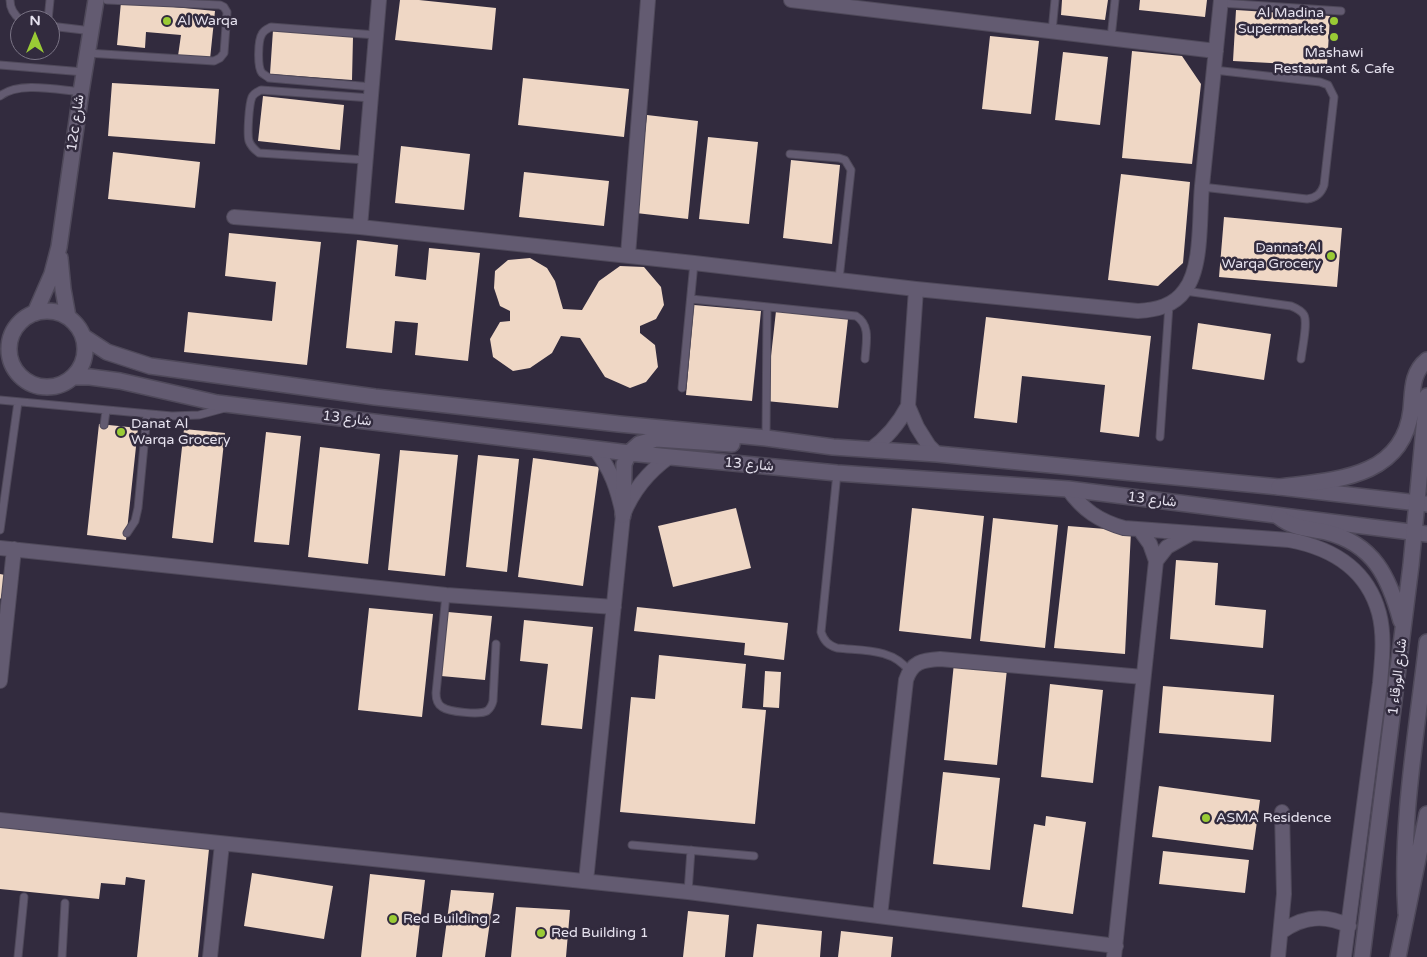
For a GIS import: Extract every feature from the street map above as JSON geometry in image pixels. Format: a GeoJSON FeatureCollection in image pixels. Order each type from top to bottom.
{"type":"FeatureCollection","features":[{"type":"Feature","properties":{"kind":"street","name":"12c شارع"},"geometry":{"type":"LineString","coordinates":[[35,313],[49,280],[59,247],[96,0]]}},
{"type":"Feature","properties":{"kind":"street"},"geometry":{"type":"LineString","coordinates":[[360,227],[379,0]]}},
{"type":"Feature","properties":{"kind":"street"},"geometry":{"type":"LineString","coordinates":[[628,255],[648,0]]}},
{"type":"Feature","properties":{"kind":"street"},"geometry":{"type":"LineString","coordinates":[[791,0],[1216,51]]}},
{"type":"Feature","properties":{"kind":"street"},"geometry":{"type":"LineString","coordinates":[[234,218],[360,227],[628,255],[916,289],[1138,311],[1154,310],[1168,305],[1185,291],[1193,278],[1221,1]]}},
{"type":"Feature","properties":{"kind":"street","name":"12c شارع"},"geometry":{"type":"LineString","coordinates":[[59,247],[68,317]]}},
{"type":"Feature","properties":{"kind":"street"},"geometry":{"type":"LineString","coordinates":[[916,289],[908,406],[916,427],[937,454]]}},
{"type":"Feature","properties":{"kind":"street"},"geometry":{"type":"LineString","coordinates":[[0,333],[15,327],[27,316],[35,313],[52,311],[68,317],[75,322],[84,337],[86,352],[85,359],[74,377],[66,383],[47,387],[37,386],[7,367],[11,362],[9,348],[15,327]]}},
{"type":"Feature","properties":{"kind":"street","name":"شارع 13"},"geometry":{"type":"LineString","coordinates":[[84,337],[107,352],[150,366],[385,398],[870,450],[937,454],[1279,487],[1424,506]]}},
{"type":"Feature","properties":{"kind":"street"},"geometry":{"type":"LineString","coordinates":[[1279,487],[1355,475],[1368,470],[1391,455],[1409,423],[1415,376],[1427,360]]}},
{"type":"Feature","properties":{"kind":"street","name":"شارع 13"},"geometry":{"type":"LineString","coordinates":[[74,377],[105,379],[184,397],[232,405],[629,453],[837,473],[1068,490],[1421,533]]}},
{"type":"Feature","properties":{"kind":"street","name":"شارع الورقاء 1"},"geometry":{"type":"LineString","coordinates":[[1362,957],[1404,629],[1421,533],[1424,506],[1427,396]]}},
{"type":"Feature","properties":{"kind":"street"},"geometry":{"type":"LineString","coordinates":[[870,450],[880,443],[896,426],[908,406]]}},
{"type":"Feature","properties":{"kind":"street"},"geometry":{"type":"LineString","coordinates":[[586,881],[623,515],[623,471],[626,458],[639,444],[650,439],[734,444],[766,438]]}},
{"type":"Feature","properties":{"kind":"street"},"geometry":{"type":"LineString","coordinates":[[595,449],[612,475],[623,515]]}},
{"type":"Feature","properties":{"kind":"street"},"geometry":{"type":"LineString","coordinates":[[623,515],[627,504],[641,482],[669,457]]}},
{"type":"Feature","properties":{"kind":"street"},"geometry":{"type":"LineString","coordinates":[[1068,490],[1078,504],[1092,515],[1107,523],[1124,528],[1289,540],[1310,544],[1330,552],[1348,564],[1372,592],[1379,614],[1383,654],[1344,957]]}},
{"type":"Feature","properties":{"kind":"street"},"geometry":{"type":"LineString","coordinates":[[1279,517],[1291,525],[1337,535],[1368,554],[1377,563],[1391,586],[1404,629]]}},
{"type":"Feature","properties":{"kind":"street"},"geometry":{"type":"LineString","coordinates":[[0,820],[688,892],[880,916],[1115,952],[1156,561],[1150,544],[1140,530]]}},
{"type":"Feature","properties":{"kind":"street"},"geometry":{"type":"LineString","coordinates":[[1156,561],[1167,547],[1191,533]]}},
{"type":"Feature","properties":{"kind":"street"},"geometry":{"type":"LineString","coordinates":[[0,681],[7,548],[446,595],[614,607]]}},
{"type":"Feature","properties":{"kind":"street"},"geometry":{"type":"LineString","coordinates":[[1406,913],[1404,883],[1406,829],[1427,642]]}},
{"type":"Feature","properties":{"kind":"street"},"geometry":{"type":"LineString","coordinates":[[880,916],[905,685],[909,671],[918,662],[940,659],[1143,677]]}},
{"type":"Feature","properties":{"kind":"street"},"geometry":{"type":"LineString","coordinates":[[1278,957],[1284,894],[1282,812]]}},
{"type":"Feature","properties":{"kind":"street"},"geometry":{"type":"LineString","coordinates":[[1398,957],[1427,814]]}},
{"type":"Feature","properties":{"kind":"street"},"geometry":{"type":"LineString","coordinates":[[210,957],[222,844]]}},
{"type":"Feature","properties":{"kind":"street"},"geometry":{"type":"LineString","coordinates":[[1281,932],[1299,921],[1309,918],[1330,918],[1349,926]]}},
{"type":"Feature","properties":{"kind":"lane"},"geometry":{"type":"LineString","coordinates":[[87,53],[214,61],[224,53],[227,12],[220,5],[107,0]]}},
{"type":"Feature","properties":{"kind":"lane"},"geometry":{"type":"LineString","coordinates":[[373,0],[379,0]]}},
{"type":"Feature","properties":{"kind":"lane"},"geometry":{"type":"LineString","coordinates":[[1052,31],[1055,0]]}},
{"type":"Feature","properties":{"kind":"lane"},"geometry":{"type":"LineString","coordinates":[[1111,38],[1115,0]]}},
{"type":"Feature","properties":{"kind":"lane"},"geometry":{"type":"LineString","coordinates":[[1221,1],[1340,11]]}},
{"type":"Feature","properties":{"kind":"lane"},"geometry":{"type":"LineString","coordinates":[[60,27],[92,31]]}},
{"type":"Feature","properties":{"kind":"lane"},"geometry":{"type":"LineString","coordinates":[[371,92],[269,78],[259,66],[259,43],[260,36],[264,30],[271,27],[376,36]]}},
{"type":"Feature","properties":{"kind":"lane"},"geometry":{"type":"LineString","coordinates":[[0,65],[84,72]]}},
{"type":"Feature","properties":{"kind":"lane"},"geometry":{"type":"LineString","coordinates":[[1202,187],[1307,199],[1316,197],[1320,194],[1324,185],[1333,106],[1333,92],[1324,83],[1214,70]]}},
{"type":"Feature","properties":{"kind":"lane"},"geometry":{"type":"LineString","coordinates":[[0,96],[11,90],[23,88],[81,92]]}},
{"type":"Feature","properties":{"kind":"lane"},"geometry":{"type":"LineString","coordinates":[[366,160],[259,153],[249,141],[250,105],[251,98],[261,90],[371,92]]}},
{"type":"Feature","properties":{"kind":"lane"},"geometry":{"type":"LineString","coordinates":[[790,154],[839,158],[844,160],[851,170],[839,279]]}},
{"type":"Feature","properties":{"kind":"lane"},"geometry":{"type":"LineString","coordinates":[[682,388],[694,263]]}},
{"type":"Feature","properties":{"kind":"lane"},"geometry":{"type":"LineString","coordinates":[[1185,291],[1291,306],[1298,309],[1303,313],[1306,320],[1301,360]]}},
{"type":"Feature","properties":{"kind":"lane"},"geometry":{"type":"LineString","coordinates":[[691,299],[856,316],[866,326],[865,359]]}},
{"type":"Feature","properties":{"kind":"lane"},"geometry":{"type":"LineString","coordinates":[[1160,437],[1168,305]]}},
{"type":"Feature","properties":{"kind":"lane"},"geometry":{"type":"LineString","coordinates":[[766,438],[767,307]]}},
{"type":"Feature","properties":{"kind":"lane"},"geometry":{"type":"LineString","coordinates":[[0,400],[106,411],[190,416],[216,411],[232,405]]}},
{"type":"Feature","properties":{"kind":"lane"},"geometry":{"type":"LineString","coordinates":[[0,530],[18,402]]}},
{"type":"Feature","properties":{"kind":"lane"},"geometry":{"type":"LineString","coordinates":[[104,425],[106,411]]}},
{"type":"Feature","properties":{"kind":"lane"},"geometry":{"type":"LineString","coordinates":[[127,533],[135,521],[138,508],[147,414]]}},
{"type":"Feature","properties":{"kind":"lane"},"geometry":{"type":"LineString","coordinates":[[837,473],[821,632],[829,645],[837,648],[891,656],[904,664],[909,671]]}},
{"type":"Feature","properties":{"kind":"lane"},"geometry":{"type":"LineString","coordinates":[[446,595],[436,693],[436,698],[441,707],[450,711],[476,713],[484,712],[490,708],[493,701],[496,644]]}},
{"type":"Feature","properties":{"kind":"lane"},"geometry":{"type":"LineString","coordinates":[[632,845],[754,856]]}},
{"type":"Feature","properties":{"kind":"lane"},"geometry":{"type":"LineString","coordinates":[[688,892],[691,850]]}},
{"type":"Feature","properties":{"kind":"lane"},"geometry":{"type":"LineString","coordinates":[[18,957],[24,897]]}},
{"type":"Feature","properties":{"kind":"lane"},"geometry":{"type":"LineString","coordinates":[[62,957],[65,903]]}},
{"type":"Feature","properties":{"kind":"building"},"geometry":{"type":"Polygon","coordinates":[[[400,0],[419,0],[496,8],[492,50],[395,40],[400,0]]]}},
{"type":"Feature","properties":{"kind":"building"},"geometry":{"type":"Polygon","coordinates":[[[1062,0],[1108,0],[1105,20],[1061,15],[1062,0]]]}},
{"type":"Feature","properties":{"kind":"building"},"geometry":{"type":"Polygon","coordinates":[[[1140,0],[1207,0],[1205,17],[1139,10],[1140,0]]]}},
{"type":"Feature","properties":{"kind":"building","name":"Al Warqa"},"geometry":{"type":"Polygon","coordinates":[[[121,2],[215,11],[210,59],[178,56],[181,35],[146,32],[145,48],[117,45],[121,2]]]}},
{"type":"Feature","properties":{"kind":"building"},"geometry":{"type":"Polygon","coordinates":[[[1236,10],[1330,16],[1327,66],[1233,61],[1236,10]]]}},
{"type":"Feature","properties":{"kind":"building"},"geometry":{"type":"Polygon","coordinates":[[[273,30],[353,37],[352,80],[270,74],[273,30]]]}},
{"type":"Feature","properties":{"kind":"building"},"geometry":{"type":"Polygon","coordinates":[[[990,36],[1039,41],[1031,114],[982,109],[990,36]]]}},
{"type":"Feature","properties":{"kind":"building"},"geometry":{"type":"Polygon","coordinates":[[[1132,51],[1182,56],[1201,84],[1192,164],[1122,158],[1132,51]]]}},
{"type":"Feature","properties":{"kind":"building"},"geometry":{"type":"Polygon","coordinates":[[[1063,52],[1108,57],[1100,125],[1055,120],[1063,52]]]}},
{"type":"Feature","properties":{"kind":"building"},"geometry":{"type":"Polygon","coordinates":[[[523,78],[629,89],[624,137],[518,125],[523,78]]]}},
{"type":"Feature","properties":{"kind":"building"},"geometry":{"type":"Polygon","coordinates":[[[112,83],[219,89],[215,144],[108,136],[112,83]]]}},
{"type":"Feature","properties":{"kind":"building"},"geometry":{"type":"Polygon","coordinates":[[[263,96],[344,105],[340,150],[258,141],[263,96]]]}},
{"type":"Feature","properties":{"kind":"building"},"geometry":{"type":"Polygon","coordinates":[[[647,115],[698,121],[688,219],[636,213],[647,115]]]}},
{"type":"Feature","properties":{"kind":"building"},"geometry":{"type":"Polygon","coordinates":[[[708,137],[758,142],[749,224],[699,219],[708,137]]]}},
{"type":"Feature","properties":{"kind":"building"},"geometry":{"type":"Polygon","coordinates":[[[401,146],[470,154],[464,210],[395,203],[401,146]]]}},
{"type":"Feature","properties":{"kind":"building"},"geometry":{"type":"Polygon","coordinates":[[[113,152],[200,162],[195,208],[108,199],[113,152]]]}},
{"type":"Feature","properties":{"kind":"building"},"geometry":{"type":"Polygon","coordinates":[[[791,160],[840,165],[832,244],[783,238],[791,160]]]}},
{"type":"Feature","properties":{"kind":"building"},"geometry":{"type":"Polygon","coordinates":[[[524,172],[609,181],[604,226],[519,217],[524,172]]]}},
{"type":"Feature","properties":{"kind":"building"},"geometry":{"type":"Polygon","coordinates":[[[1121,174],[1190,182],[1183,263],[1158,286],[1108,280],[1121,174]]]}},
{"type":"Feature","properties":{"kind":"building"},"geometry":{"type":"Polygon","coordinates":[[[1224,217],[1342,228],[1337,287],[1219,277],[1224,217]]]}},
{"type":"Feature","properties":{"kind":"building"},"geometry":{"type":"Polygon","coordinates":[[[229,233],[321,242],[307,365],[184,352],[188,312],[272,321],[276,282],[225,276],[229,233]]]}},
{"type":"Feature","properties":{"kind":"building"},"geometry":{"type":"Polygon","coordinates":[[[357,240],[398,245],[395,276],[426,280],[429,248],[480,253],[468,361],[415,355],[418,323],[395,321],[392,353],[346,348],[357,240]]]}},
{"type":"Feature","properties":{"kind":"building"},"geometry":{"type":"Polygon","coordinates":[[[530,258],[547,268],[555,281],[563,309],[582,310],[599,281],[620,266],[644,267],[661,287],[664,305],[656,319],[640,326],[640,333],[655,345],[658,367],[646,382],[630,388],[605,377],[580,338],[561,336],[552,353],[530,368],[513,371],[493,357],[490,339],[500,322],[510,321],[510,311],[500,306],[494,288],[495,271],[508,260],[530,258]]]}},
{"type":"Feature","properties":{"kind":"building"},"geometry":{"type":"Polygon","coordinates":[[[694,305],[761,311],[752,401],[686,395],[694,305]]]}},
{"type":"Feature","properties":{"kind":"building"},"geometry":{"type":"Polygon","coordinates":[[[776,311],[848,319],[838,408],[766,401],[776,311]]]}},
{"type":"Feature","properties":{"kind":"building"},"geometry":{"type":"Polygon","coordinates":[[[986,317],[1151,336],[1139,437],[1100,432],[1105,385],[1022,376],[1017,423],[974,418],[986,317]]]}},
{"type":"Feature","properties":{"kind":"building"},"geometry":{"type":"Polygon","coordinates":[[[1198,323],[1271,334],[1264,380],[1192,369],[1198,323]]]}},
{"type":"Feature","properties":{"kind":"building"},"geometry":{"type":"Polygon","coordinates":[[[99,424],[138,428],[126,540],[87,535],[99,424]]]}},
{"type":"Feature","properties":{"kind":"building"},"geometry":{"type":"Polygon","coordinates":[[[184,429],[225,433],[213,543],[172,538],[184,429]]]}},
{"type":"Feature","properties":{"kind":"building"},"geometry":{"type":"Polygon","coordinates":[[[266,432],[301,436],[289,545],[254,542],[266,432]]]}},
{"type":"Feature","properties":{"kind":"building"},"geometry":{"type":"Polygon","coordinates":[[[320,447],[380,454],[368,564],[308,557],[320,447]]]}},
{"type":"Feature","properties":{"kind":"building"},"geometry":{"type":"Polygon","coordinates":[[[400,450],[458,455],[445,576],[388,570],[400,450]]]}},
{"type":"Feature","properties":{"kind":"building"},"geometry":{"type":"Polygon","coordinates":[[[478,455],[519,459],[507,572],[466,567],[478,455]]]}},
{"type":"Feature","properties":{"kind":"building"},"geometry":{"type":"Polygon","coordinates":[[[533,458],[599,467],[583,586],[518,577],[533,458]]]}},
{"type":"Feature","properties":{"kind":"building"},"geometry":{"type":"Polygon","coordinates":[[[736,508],[751,568],[673,587],[658,526],[736,508]]]}},
{"type":"Feature","properties":{"kind":"building"},"geometry":{"type":"Polygon","coordinates":[[[912,508],[984,516],[971,639],[899,631],[912,508]]]}},
{"type":"Feature","properties":{"kind":"building"},"geometry":{"type":"Polygon","coordinates":[[[993,518],[1058,525],[1045,648],[980,641],[993,518]]]}},
{"type":"Feature","properties":{"kind":"building"},"geometry":{"type":"Polygon","coordinates":[[[1068,526],[1131,531],[1125,654],[1054,648],[1068,526]]]}},
{"type":"Feature","properties":{"kind":"building"},"geometry":{"type":"Polygon","coordinates":[[[1176,560],[1218,563],[1215,605],[1266,610],[1263,648],[1170,639],[1176,560]]]}},
{"type":"Feature","properties":{"kind":"building"},"geometry":{"type":"Polygon","coordinates":[[[0,574],[5,575],[1,599],[0,598],[0,574]]]}},
{"type":"Feature","properties":{"kind":"building"},"geometry":{"type":"Polygon","coordinates":[[[637,607],[788,623],[784,660],[744,655],[745,643],[634,631],[637,607]]]}},
{"type":"Feature","properties":{"kind":"building"},"geometry":{"type":"Polygon","coordinates":[[[369,608],[433,614],[422,717],[358,710],[369,608]]]}},
{"type":"Feature","properties":{"kind":"building"},"geometry":{"type":"Polygon","coordinates":[[[448,612],[492,616],[485,680],[441,676],[448,612]]]}},
{"type":"Feature","properties":{"kind":"building"},"geometry":{"type":"Polygon","coordinates":[[[524,620],[593,627],[582,729],[541,725],[548,664],[520,661],[524,620]]]}},
{"type":"Feature","properties":{"kind":"building"},"geometry":{"type":"Polygon","coordinates":[[[659,655],[746,664],[742,708],[766,710],[755,824],[620,812],[631,697],[655,699],[659,655]]]}},
{"type":"Feature","properties":{"kind":"building"},"geometry":{"type":"Polygon","coordinates":[[[954,663],[1007,669],[997,765],[944,760],[954,663]]]}},
{"type":"Feature","properties":{"kind":"building"},"geometry":{"type":"Polygon","coordinates":[[[765,671],[781,672],[779,708],[763,707],[765,671]]]}},
{"type":"Feature","properties":{"kind":"building"},"geometry":{"type":"Polygon","coordinates":[[[1050,684],[1103,690],[1093,783],[1041,777],[1050,684]]]}},
{"type":"Feature","properties":{"kind":"building"},"geometry":{"type":"Polygon","coordinates":[[[1163,686],[1274,695],[1271,742],[1159,733],[1163,686]]]}},
{"type":"Feature","properties":{"kind":"building"},"geometry":{"type":"Polygon","coordinates":[[[943,772],[1000,778],[990,870],[933,864],[943,772]]]}},
{"type":"Feature","properties":{"kind":"building","name":"ASMA Residence"},"geometry":{"type":"Polygon","coordinates":[[[1159,786],[1260,800],[1253,850],[1152,837],[1159,786]]]}},
{"type":"Feature","properties":{"kind":"building"},"geometry":{"type":"Polygon","coordinates":[[[1046,816],[1086,822],[1073,914],[1022,907],[1034,824],[1045,826],[1046,816]]]}},
{"type":"Feature","properties":{"kind":"building"},"geometry":{"type":"Polygon","coordinates":[[[0,827],[209,849],[198,957],[137,957],[145,880],[126,877],[125,885],[101,883],[99,899],[0,889],[0,827]]]}},
{"type":"Feature","properties":{"kind":"building"},"geometry":{"type":"Polygon","coordinates":[[[1163,851],[1249,860],[1245,893],[1159,884],[1163,851]]]}},
{"type":"Feature","properties":{"kind":"building"},"geometry":{"type":"Polygon","coordinates":[[[252,873],[333,886],[324,939],[244,926],[252,873]]]}},
{"type":"Feature","properties":{"kind":"building","name":"Red Building 2"},"geometry":{"type":"Polygon","coordinates":[[[370,874],[425,880],[416,957],[361,957],[370,874]]]}},
{"type":"Feature","properties":{"kind":"building"},"geometry":{"type":"Polygon","coordinates":[[[451,890],[494,893],[485,957],[442,957],[451,890]]]}},
{"type":"Feature","properties":{"kind":"building","name":"Red Building 1"},"geometry":{"type":"Polygon","coordinates":[[[516,907],[570,910],[566,957],[511,957],[516,907]]]}},
{"type":"Feature","properties":{"kind":"building"},"geometry":{"type":"Polygon","coordinates":[[[688,911],[729,915],[725,957],[683,957],[688,911]]]}},
{"type":"Feature","properties":{"kind":"building"},"geometry":{"type":"Polygon","coordinates":[[[757,924],[822,931],[820,957],[753,957],[757,924]]]}},
{"type":"Feature","properties":{"kind":"building"},"geometry":{"type":"Polygon","coordinates":[[[841,931],[893,937],[891,957],[838,957],[841,931]]]}},
{"type":"Feature","properties":{"kind":"place","name":"Al Warqa"},"geometry":{"type":"Point","coordinates":[167,21]}},
{"type":"Feature","properties":{"kind":"place","name":"Al Madina Supermarket"},"geometry":{"type":"Point","coordinates":[1334,21]}},
{"type":"Feature","properties":{"kind":"place","name":"Mashawi Restaurant & Cafe"},"geometry":{"type":"Point","coordinates":[1334,37]}},
{"type":"Feature","properties":{"kind":"place","name":"Dannat Al Warqa Grocery"},"geometry":{"type":"Point","coordinates":[1331,256]}},
{"type":"Feature","properties":{"kind":"place","name":"Danat Al Warqa Grocery"},"geometry":{"type":"Point","coordinates":[121,432]}},
{"type":"Feature","properties":{"kind":"place","name":"ASMA Residence"},"geometry":{"type":"Point","coordinates":[1206,818]}},
{"type":"Feature","properties":{"kind":"place","name":"Red Building 2"},"geometry":{"type":"Point","coordinates":[393,919]}},
{"type":"Feature","properties":{"kind":"place","name":"Red Building 1"},"geometry":{"type":"Point","coordinates":[541,933]}}]}
